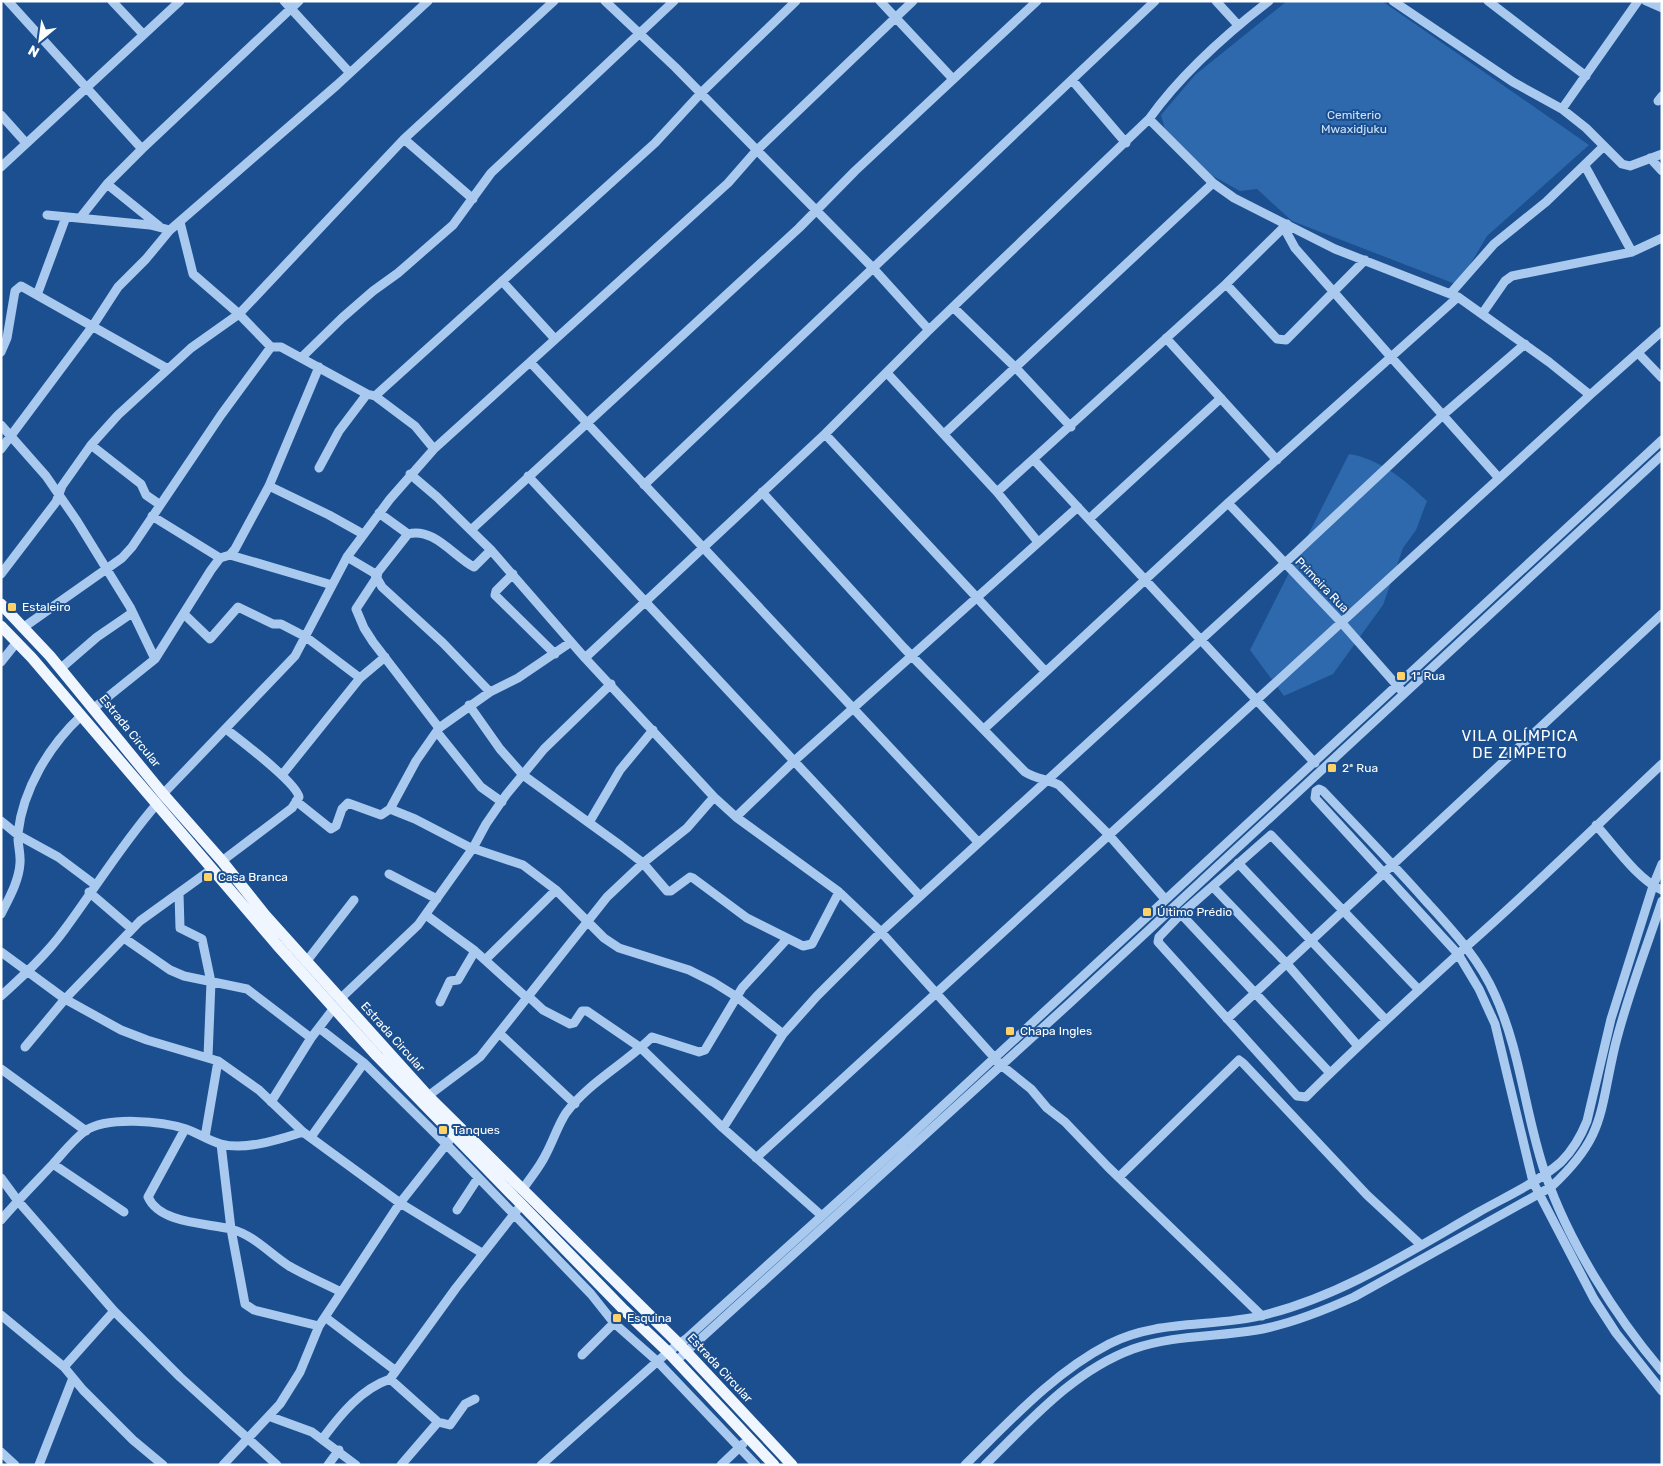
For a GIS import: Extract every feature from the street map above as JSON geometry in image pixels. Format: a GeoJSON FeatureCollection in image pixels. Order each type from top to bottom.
{"type":"FeatureCollection","features":[{"type":"Feature","properties":{"kind":"main road","name":"Estrada Circular"},"geometry":{"type":"LineString","coordinates":[[1,604],[24,627],[94,708],[163,794],[222,861],[306,962],[337,1004],[684,1348],[792,1465]]}},
{"type":"Feature","properties":{"kind":"main road"},"geometry":{"type":"LineString","coordinates":[[1,626],[212,869],[337,1004],[454,1135],[624,1310],[668,1352],[774,1465]]}},
{"type":"Feature","properties":{"kind":"street"},"geometry":{"type":"LineString","coordinates":[[8,1],[85,89],[142,149]]}},
{"type":"Feature","properties":{"kind":"street"},"geometry":{"type":"LineString","coordinates":[[112,1],[143,34]]}},
{"type":"Feature","properties":{"kind":"street"},"geometry":{"type":"LineString","coordinates":[[1,167],[180,1]]}},
{"type":"Feature","properties":{"kind":"street"},"geometry":{"type":"LineString","coordinates":[[284,1],[350,73]]}},
{"type":"Feature","properties":{"kind":"street"},"geometry":{"type":"LineString","coordinates":[[80,218],[107,184],[142,149],[299,1]]}},
{"type":"Feature","properties":{"kind":"street"},"geometry":{"type":"LineString","coordinates":[[1,449],[92,327],[118,287],[146,259],[170,230],[350,73],[428,1]]}},
{"type":"Feature","properties":{"kind":"street"},"geometry":{"type":"LineString","coordinates":[[1,574],[59,498],[62,486],[91,445],[118,415],[191,348],[239,314],[404,139],[554,1]]}},
{"type":"Feature","properties":{"kind":"street"},"geometry":{"type":"LineString","coordinates":[[605,1],[700,93],[873,268],[929,330]]}},
{"type":"Feature","properties":{"kind":"street"},"geometry":{"type":"LineString","coordinates":[[302,357],[360,302],[453,226],[481,184],[491,173],[674,1]]}},
{"type":"Feature","properties":{"kind":"street"},"geometry":{"type":"LineString","coordinates":[[319,468],[339,431],[371,395],[502,281],[655,143],[700,93],[796,1]]}},
{"type":"Feature","properties":{"kind":"street"},"geometry":{"type":"LineString","coordinates":[[880,1],[953,80]]}},
{"type":"Feature","properties":{"kind":"street"},"geometry":{"type":"LineString","coordinates":[[163,794],[278,676],[295,656],[347,557],[410,474],[434,449],[728,182],[756,151],[912,1]]}},
{"type":"Feature","properties":{"kind":"street"},"geometry":{"type":"LineString","coordinates":[[471,530],[1037,1]]}},
{"type":"Feature","properties":{"kind":"street"},"geometry":{"type":"LineString","coordinates":[[644,485],[1155,1]]}},
{"type":"Feature","properties":{"kind":"street"},"geometry":{"type":"LineString","coordinates":[[1216,1],[1238,25]]}},
{"type":"Feature","properties":{"kind":"street"},"geometry":{"type":"LineString","coordinates":[[585,658],[825,434],[929,330],[1126,143],[1150,119],[1171,90],[1238,25],[1269,1]]}},
{"type":"Feature","properties":{"kind":"street"},"geometry":{"type":"LineString","coordinates":[[1393,1],[1512,82],[1562,109],[1586,128],[1626,166],[1662,154]]}},
{"type":"Feature","properties":{"kind":"street"},"geometry":{"type":"LineString","coordinates":[[1488,1],[1586,76]]}},
{"type":"Feature","properties":{"kind":"street"},"geometry":{"type":"LineString","coordinates":[[1562,109],[1638,1]]}},
{"type":"Feature","properties":{"kind":"street"},"geometry":{"type":"LineString","coordinates":[[1646,1],[1662,8]]}},
{"type":"Feature","properties":{"kind":"street"},"geometry":{"type":"LineString","coordinates":[[1072,80],[1126,143]]}},
{"type":"Feature","properties":{"kind":"street"},"geometry":{"type":"LineString","coordinates":[[1,115],[26,143]]}},
{"type":"Feature","properties":{"kind":"street"},"geometry":{"type":"LineString","coordinates":[[1150,119],[1214,183],[1255,211],[1335,249],[1454,296],[1525,344],[1590,394]]}},
{"type":"Feature","properties":{"kind":"street"},"geometry":{"type":"LineString","coordinates":[[404,139],[473,198]]}},
{"type":"Feature","properties":{"kind":"street"},"geometry":{"type":"LineString","coordinates":[[984,729],[1045,670],[1391,357],[1454,296],[1494,244],[1585,166],[1604,146]]}},
{"type":"Feature","properties":{"kind":"street"},"geometry":{"type":"LineString","coordinates":[[1650,158],[1662,171]]}},
{"type":"Feature","properties":{"kind":"street"},"geometry":{"type":"LineString","coordinates":[[1585,166],[1632,252]]}},
{"type":"Feature","properties":{"kind":"street"},"geometry":{"type":"LineString","coordinates":[[944,434],[1214,183]]}},
{"type":"Feature","properties":{"kind":"street"},"geometry":{"type":"LineString","coordinates":[[107,184],[160,227]]}},
{"type":"Feature","properties":{"kind":"street"},"geometry":{"type":"LineString","coordinates":[[47,215],[160,227],[170,230]]}},
{"type":"Feature","properties":{"kind":"street"},"geometry":{"type":"LineString","coordinates":[[37,294],[66,217]]}},
{"type":"Feature","properties":{"kind":"street"},"geometry":{"type":"LineString","coordinates":[[180,222],[193,274],[239,314],[271,347],[281,347],[302,357],[371,395],[415,426],[434,449]]}},
{"type":"Feature","properties":{"kind":"street"},"geometry":{"type":"LineString","coordinates":[[997,492],[1071,427],[1226,284],[1285,225]]}},
{"type":"Feature","properties":{"kind":"street"},"geometry":{"type":"LineString","coordinates":[[1285,225],[1295,248],[1498,477]]}},
{"type":"Feature","properties":{"kind":"street"},"geometry":{"type":"LineString","coordinates":[[1482,314],[1505,281],[1512,276],[1632,252],[1662,238]]}},
{"type":"Feature","properties":{"kind":"street"},"geometry":{"type":"LineString","coordinates":[[1226,284],[1277,338],[1286,340],[1334,294],[1365,260]]}},
{"type":"Feature","properties":{"kind":"street"},"geometry":{"type":"LineString","coordinates":[[502,281],[554,339]]}},
{"type":"Feature","properties":{"kind":"street"},"geometry":{"type":"LineString","coordinates":[[1,352],[7,338],[16,288],[21,286],[168,369]]}},
{"type":"Feature","properties":{"kind":"street"},"geometry":{"type":"LineString","coordinates":[[953,307],[1016,368],[1071,427]]}},
{"type":"Feature","properties":{"kind":"street"},"geometry":{"type":"LineString","coordinates":[[756,1158],[1498,477],[1662,331]]}},
{"type":"Feature","properties":{"kind":"street"},"geometry":{"type":"LineString","coordinates":[[1166,338],[1277,460]]}},
{"type":"Feature","properties":{"kind":"street"},"geometry":{"type":"LineString","coordinates":[[723,1128],[783,1034],[817,996],[881,932],[1284,564],[1444,414],[1525,344]]}},
{"type":"Feature","properties":{"kind":"street"},"geometry":{"type":"LineString","coordinates":[[24,627],[106,569],[132,547],[160,504],[271,347]]}},
{"type":"Feature","properties":{"kind":"street"},"geometry":{"type":"LineString","coordinates":[[1638,353],[1662,378]]}},
{"type":"Feature","properties":{"kind":"street"},"geometry":{"type":"LineString","coordinates":[[530,362],[588,422],[852,710],[978,842]]}},
{"type":"Feature","properties":{"kind":"street"},"geometry":{"type":"LineString","coordinates":[[230,555],[269,486],[319,368]]}},
{"type":"Feature","properties":{"kind":"street"},"geometry":{"type":"LineString","coordinates":[[887,373],[997,492],[1038,542]]}},
{"type":"Feature","properties":{"kind":"street"},"geometry":{"type":"LineString","coordinates":[[1089,519],[1221,398]]}},
{"type":"Feature","properties":{"kind":"street"},"geometry":{"type":"LineString","coordinates":[[1,425],[46,476],[59,498],[77,521],[132,612],[155,659]]}},
{"type":"Feature","properties":{"kind":"street"},"geometry":{"type":"LineString","coordinates":[[825,434],[1045,670]]}},
{"type":"Feature","properties":{"kind":"street"},"geometry":{"type":"LineString","coordinates":[[676,1361],[684,1348],[822,1216],[1315,763],[1662,440]]}},
{"type":"Feature","properties":{"kind":"street"},"geometry":{"type":"LineString","coordinates":[[91,445],[141,484],[146,495],[160,504]]}},
{"type":"Feature","properties":{"kind":"street"},"geometry":{"type":"LineString","coordinates":[[541,1465],[668,1352],[684,1348],[1001,1065],[1662,455]]}},
{"type":"Feature","properties":{"kind":"street"},"geometry":{"type":"LineString","coordinates":[[1034,460],[1315,763]]}},
{"type":"Feature","properties":{"kind":"street"},"geometry":{"type":"LineString","coordinates":[[410,474],[471,530],[513,574],[585,658],[714,797],[736,817],[839,892],[881,932],[993,1057],[1032,1089],[1047,1108],[1065,1122],[1262,1316]]}},
{"type":"Feature","properties":{"kind":"street"},"geometry":{"type":"LineString","coordinates":[[528,476],[920,896]]}},
{"type":"Feature","properties":{"kind":"street"},"geometry":{"type":"LineString","coordinates":[[269,486],[363,534]]}},
{"type":"Feature","properties":{"kind":"street"},"geometry":{"type":"LineString","coordinates":[[762,492],[911,655],[1025,772],[1034,778],[1049,780],[1059,785],[1108,834],[1165,899]]}},
{"type":"Feature","properties":{"kind":"street","name":"Primeira Rua"},"geometry":{"type":"LineString","coordinates":[[1228,503],[1341,622],[1404,694]]}},
{"type":"Feature","properties":{"kind":"street"},"geometry":{"type":"LineString","coordinates":[[736,817],[793,762],[911,655],[977,599],[1078,507]]}},
{"type":"Feature","properties":{"kind":"street"},"geometry":{"type":"LineString","coordinates":[[379,513],[408,534]]}},
{"type":"Feature","properties":{"kind":"street"},"geometry":{"type":"LineString","coordinates":[[152,516],[220,558]]}},
{"type":"Feature","properties":{"kind":"street"},"geometry":{"type":"LineString","coordinates":[[490,550],[478,566],[474,567],[422,532],[408,534],[386,560],[356,609],[364,628],[477,783],[502,802]]}},
{"type":"Feature","properties":{"kind":"street"},"geometry":{"type":"LineString","coordinates":[[94,708],[155,659],[220,558],[230,555],[332,585]]}},
{"type":"Feature","properties":{"kind":"street"},"geometry":{"type":"LineString","coordinates":[[347,557],[377,577],[382,587],[443,643],[490,692]]}},
{"type":"Feature","properties":{"kind":"street"},"geometry":{"type":"LineString","coordinates":[[513,574],[496,591],[495,595],[555,654]]}},
{"type":"Feature","properties":{"kind":"street"},"geometry":{"type":"LineString","coordinates":[[184,614],[210,639],[238,607],[273,624],[281,624],[306,637],[360,678]]}},
{"type":"Feature","properties":{"kind":"street"},"geometry":{"type":"LineString","coordinates":[[60,669],[97,637],[132,612]]}},
{"type":"Feature","properties":{"kind":"street"},"geometry":{"type":"LineString","coordinates":[[1227,1020],[1662,614]]}},
{"type":"Feature","properties":{"kind":"street"},"geometry":{"type":"LineString","coordinates":[[1,662],[16,642]]}},
{"type":"Feature","properties":{"kind":"street"},"geometry":{"type":"LineString","coordinates":[[296,801],[331,829],[336,826],[342,809],[348,803],[381,815],[390,809],[416,761],[438,730],[469,705],[518,678],[571,642]]}},
{"type":"Feature","properties":{"kind":"street"},"geometry":{"type":"LineString","coordinates":[[282,775],[360,678],[385,657]]}},
{"type":"Feature","properties":{"kind":"street"},"geometry":{"type":"LineString","coordinates":[[271,1102],[311,1038],[337,1004],[426,915],[473,848],[486,824],[544,749],[611,684]]}},
{"type":"Feature","properties":{"kind":"street"},"geometry":{"type":"LineString","coordinates":[[469,705],[509,760],[523,775],[590,822],[643,863],[667,891],[671,891],[690,877],[693,878],[747,918],[803,946],[812,944],[839,892]]}},
{"type":"Feature","properties":{"kind":"street"},"geometry":{"type":"LineString","coordinates":[[1,914],[16,882],[20,865],[18,835],[30,789],[38,771],[62,737],[81,716]]}},
{"type":"Feature","properties":{"kind":"street"},"geometry":{"type":"LineString","coordinates":[[222,861],[292,808],[298,791],[282,775],[226,729]]}},
{"type":"Feature","properties":{"kind":"street"},"geometry":{"type":"LineString","coordinates":[[590,822],[620,770],[652,730]]}},
{"type":"Feature","properties":{"kind":"street"},"geometry":{"type":"LineString","coordinates":[[1419,990],[1274,836],[1268,835],[1213,887],[1181,914],[1159,937],[1158,942],[1297,1096],[1306,1097],[1385,1019],[1419,990],[1458,954],[1467,947],[1662,764]]}},
{"type":"Feature","properties":{"kind":"street"},"geometry":{"type":"LineString","coordinates":[[1662,1371],[1626,1326],[1603,1290],[1581,1250],[1551,1187],[1545,1173],[1510,1032],[1496,996],[1483,970],[1467,947],[1394,865],[1324,791],[1319,789],[1316,791],[1316,798],[1386,872],[1458,954],[1479,989],[1495,1024],[1533,1182],[1538,1194],[1594,1299],[1616,1333],[1662,1391]]}},
{"type":"Feature","properties":{"kind":"street"},"geometry":{"type":"LineString","coordinates":[[428,1096],[480,1057],[607,897],[643,863],[687,828],[714,797]]}},
{"type":"Feature","properties":{"kind":"street"},"geometry":{"type":"LineString","coordinates":[[1,996],[28,972],[65,930],[92,888],[156,805]]}},
{"type":"Feature","properties":{"kind":"street"},"geometry":{"type":"LineString","coordinates":[[390,809],[415,818],[473,848],[523,865],[556,890],[587,922],[619,948],[689,970],[713,982],[736,996],[783,1034]]}},
{"type":"Feature","properties":{"kind":"street"},"geometry":{"type":"LineString","coordinates":[[1,821],[18,835],[58,857],[132,929]]}},
{"type":"Feature","properties":{"kind":"street"},"geometry":{"type":"LineString","coordinates":[[1596,826],[1653,886],[1662,890]]}},
{"type":"Feature","properties":{"kind":"street"},"geometry":{"type":"LineString","coordinates":[[1238,862],[1385,1019]]}},
{"type":"Feature","properties":{"kind":"street"},"geometry":{"type":"LineString","coordinates":[[965,1465],[1032,1400],[1076,1364],[1110,1344],[1161,1328],[1262,1316],[1328,1294],[1533,1182],[1560,1162],[1571,1150],[1587,1121],[1611,1019],[1653,886],[1662,864]]}},
{"type":"Feature","properties":{"kind":"street"},"geometry":{"type":"LineString","coordinates":[[25,1047],[65,999],[132,929],[157,908],[212,869]]}},
{"type":"Feature","properties":{"kind":"street"},"geometry":{"type":"LineString","coordinates":[[389,874],[437,899]]}},
{"type":"Feature","properties":{"kind":"street"},"geometry":{"type":"LineString","coordinates":[[1213,887],[1287,964],[1358,1046]]}},
{"type":"Feature","properties":{"kind":"street"},"geometry":{"type":"LineString","coordinates":[[485,960],[556,890]]}},
{"type":"Feature","properties":{"kind":"street"},"geometry":{"type":"LineString","coordinates":[[179,893],[180,928],[202,939],[211,982],[208,1057]]}},
{"type":"Feature","properties":{"kind":"street"},"geometry":{"type":"LineString","coordinates":[[306,962],[354,900]]}},
{"type":"Feature","properties":{"kind":"street"},"geometry":{"type":"LineString","coordinates":[[985,1465],[1063,1390],[1085,1373],[1110,1360],[1158,1342],[1258,1329],[1282,1324],[1325,1310],[1354,1297],[1551,1187],[1576,1163],[1597,1130],[1615,1046],[1662,901]]}},
{"type":"Feature","properties":{"kind":"street"},"geometry":{"type":"LineString","coordinates":[[1181,914],[1330,1073]]}},
{"type":"Feature","properties":{"kind":"street"},"geometry":{"type":"LineString","coordinates":[[426,915],[475,951],[542,1010],[570,1024],[574,1023],[582,1011],[590,1013],[641,1048],[723,1128],[822,1216]]}},
{"type":"Feature","properties":{"kind":"street"},"geometry":{"type":"LineString","coordinates":[[124,938],[170,970],[184,976],[246,990],[311,1038]]}},
{"type":"Feature","properties":{"kind":"street"},"geometry":{"type":"LineString","coordinates":[[523,1189],[545,1157],[566,1114],[575,1104],[610,1071],[655,1037],[702,1052],[736,996],[787,939]]}},
{"type":"Feature","properties":{"kind":"street"},"geometry":{"type":"LineString","coordinates":[[440,1002],[450,980],[458,980],[475,951]]}},
{"type":"Feature","properties":{"kind":"street"},"geometry":{"type":"LineString","coordinates":[[1,952],[65,999],[121,1030],[147,1040],[218,1061],[271,1102],[307,1134],[400,1203],[482,1253]]}},
{"type":"Feature","properties":{"kind":"street"},"geometry":{"type":"LineString","coordinates":[[319,1028],[364,1063],[446,1144],[591,1294],[614,1323],[657,1362],[756,1465]]}},
{"type":"Feature","properties":{"kind":"street"},"geometry":{"type":"LineString","coordinates":[[499,1033],[575,1104]]}},
{"type":"Feature","properties":{"kind":"street"},"geometry":{"type":"LineString","coordinates":[[1119,1177],[1238,1060],[1243,1063],[1367,1195],[1420,1245]]}},
{"type":"Feature","properties":{"kind":"street"},"geometry":{"type":"LineString","coordinates":[[204,1137],[218,1061]]}},
{"type":"Feature","properties":{"kind":"street"},"geometry":{"type":"LineString","coordinates":[[1,1220],[86,1131],[97,1126],[122,1122],[150,1122],[185,1129],[221,1144],[247,1145],[307,1134],[364,1063]]}},
{"type":"Feature","properties":{"kind":"street"},"geometry":{"type":"LineString","coordinates":[[1,1069],[86,1131]]}},
{"type":"Feature","properties":{"kind":"street"},"geometry":{"type":"LineString","coordinates":[[185,1129],[148,1197],[155,1207],[182,1220],[231,1229],[256,1240],[302,1273],[341,1292]]}},
{"type":"Feature","properties":{"kind":"street"},"geometry":{"type":"LineString","coordinates":[[223,1465],[271,1416],[300,1372],[319,1326],[341,1292],[400,1203],[454,1135]]}},
{"type":"Feature","properties":{"kind":"street"},"geometry":{"type":"LineString","coordinates":[[221,1144],[231,1229],[245,1304],[254,1310],[319,1326]]}},
{"type":"Feature","properties":{"kind":"street"},"geometry":{"type":"LineString","coordinates":[[53,1164],[124,1212]]}},
{"type":"Feature","properties":{"kind":"street"},"geometry":{"type":"LineString","coordinates":[[1,1178],[18,1201],[114,1311],[180,1376],[277,1465]]}},
{"type":"Feature","properties":{"kind":"street"},"geometry":{"type":"LineString","coordinates":[[457,1210],[478,1178]]}},
{"type":"Feature","properties":{"kind":"street"},"geometry":{"type":"LineString","coordinates":[[323,1438],[345,1410],[374,1384],[390,1379],[482,1253],[522,1204]]}},
{"type":"Feature","properties":{"kind":"street"},"geometry":{"type":"LineString","coordinates":[[64,1367],[114,1311]]}},
{"type":"Feature","properties":{"kind":"street"},"geometry":{"type":"LineString","coordinates":[[1,1315],[64,1367],[138,1445],[163,1465]]}},
{"type":"Feature","properties":{"kind":"street"},"geometry":{"type":"LineString","coordinates":[[325,1318],[396,1371]]}},
{"type":"Feature","properties":{"kind":"street"},"geometry":{"type":"LineString","coordinates":[[582,1355],[614,1323]]}},
{"type":"Feature","properties":{"kind":"street"},"geometry":{"type":"LineString","coordinates":[[39,1465],[73,1378]]}},
{"type":"Feature","properties":{"kind":"street"},"geometry":{"type":"LineString","coordinates":[[390,1379],[438,1422],[450,1425],[465,1404],[475,1399]]}},
{"type":"Feature","properties":{"kind":"street"},"geometry":{"type":"LineString","coordinates":[[271,1416],[323,1438],[356,1465]]}},
{"type":"Feature","properties":{"kind":"street"},"geometry":{"type":"LineString","coordinates":[[401,1465],[438,1422]]}},
{"type":"Feature","properties":{"kind":"street"},"geometry":{"type":"LineString","coordinates":[[721,1465],[749,1439]]}},
{"type":"Feature","properties":{"kind":"street"},"geometry":{"type":"LineString","coordinates":[[328,1465],[339,1450]]}},
{"type":"Feature","properties":{"kind":"street"},"geometry":{"type":"LineString","coordinates":[[1,1452],[15,1465]]}},
{"type":"Feature","properties":{"kind":"green space","name":"Cemiterio Mwaxidjuku"},"geometry":{"type":"Polygon","coordinates":[[[1287,1],[1382,1],[1589,145],[1487,236],[1458,285],[1292,221],[1257,189],[1240,191],[1211,175],[1167,137],[1161,115],[1195,75],[1287,1]]]}},
{"type":"Feature","properties":{"kind":"green space"},"geometry":{"type":"Polygon","coordinates":[[[1349,454],[1371,460],[1382,466],[1401,478],[1427,501],[1416,530],[1403,548],[1383,605],[1333,674],[1284,696],[1250,650],[1349,454]]]}},
{"type":"Feature","properties":{"kind":"place","name":"Estaleiro"},"geometry":{"type":"Point","coordinates":[12,607]}},
{"type":"Feature","properties":{"kind":"place","name":"1ª Rua"},"geometry":{"type":"Point","coordinates":[1401,676]}},
{"type":"Feature","properties":{"kind":"place","name":"2ª Rua"},"geometry":{"type":"Point","coordinates":[1332,768]}},
{"type":"Feature","properties":{"kind":"place","name":"Casa Branca"},"geometry":{"type":"Point","coordinates":[208,877]}},
{"type":"Feature","properties":{"kind":"place","name":"Último Prédio"},"geometry":{"type":"Point","coordinates":[1147,912]}},
{"type":"Feature","properties":{"kind":"place","name":"Chapa Ingles"},"geometry":{"type":"Point","coordinates":[1010,1031]}},
{"type":"Feature","properties":{"kind":"place","name":"Tanques"},"geometry":{"type":"Point","coordinates":[443,1130]}},
{"type":"Feature","properties":{"kind":"place","name":"Esquina"},"geometry":{"type":"Point","coordinates":[617,1318]}},
{"type":"Feature","properties":{"kind":"district","name":"VILA OLÍMPICA DE ZIMPETO"},"geometry":{"type":"Point","coordinates":[1520,744]}}]}
